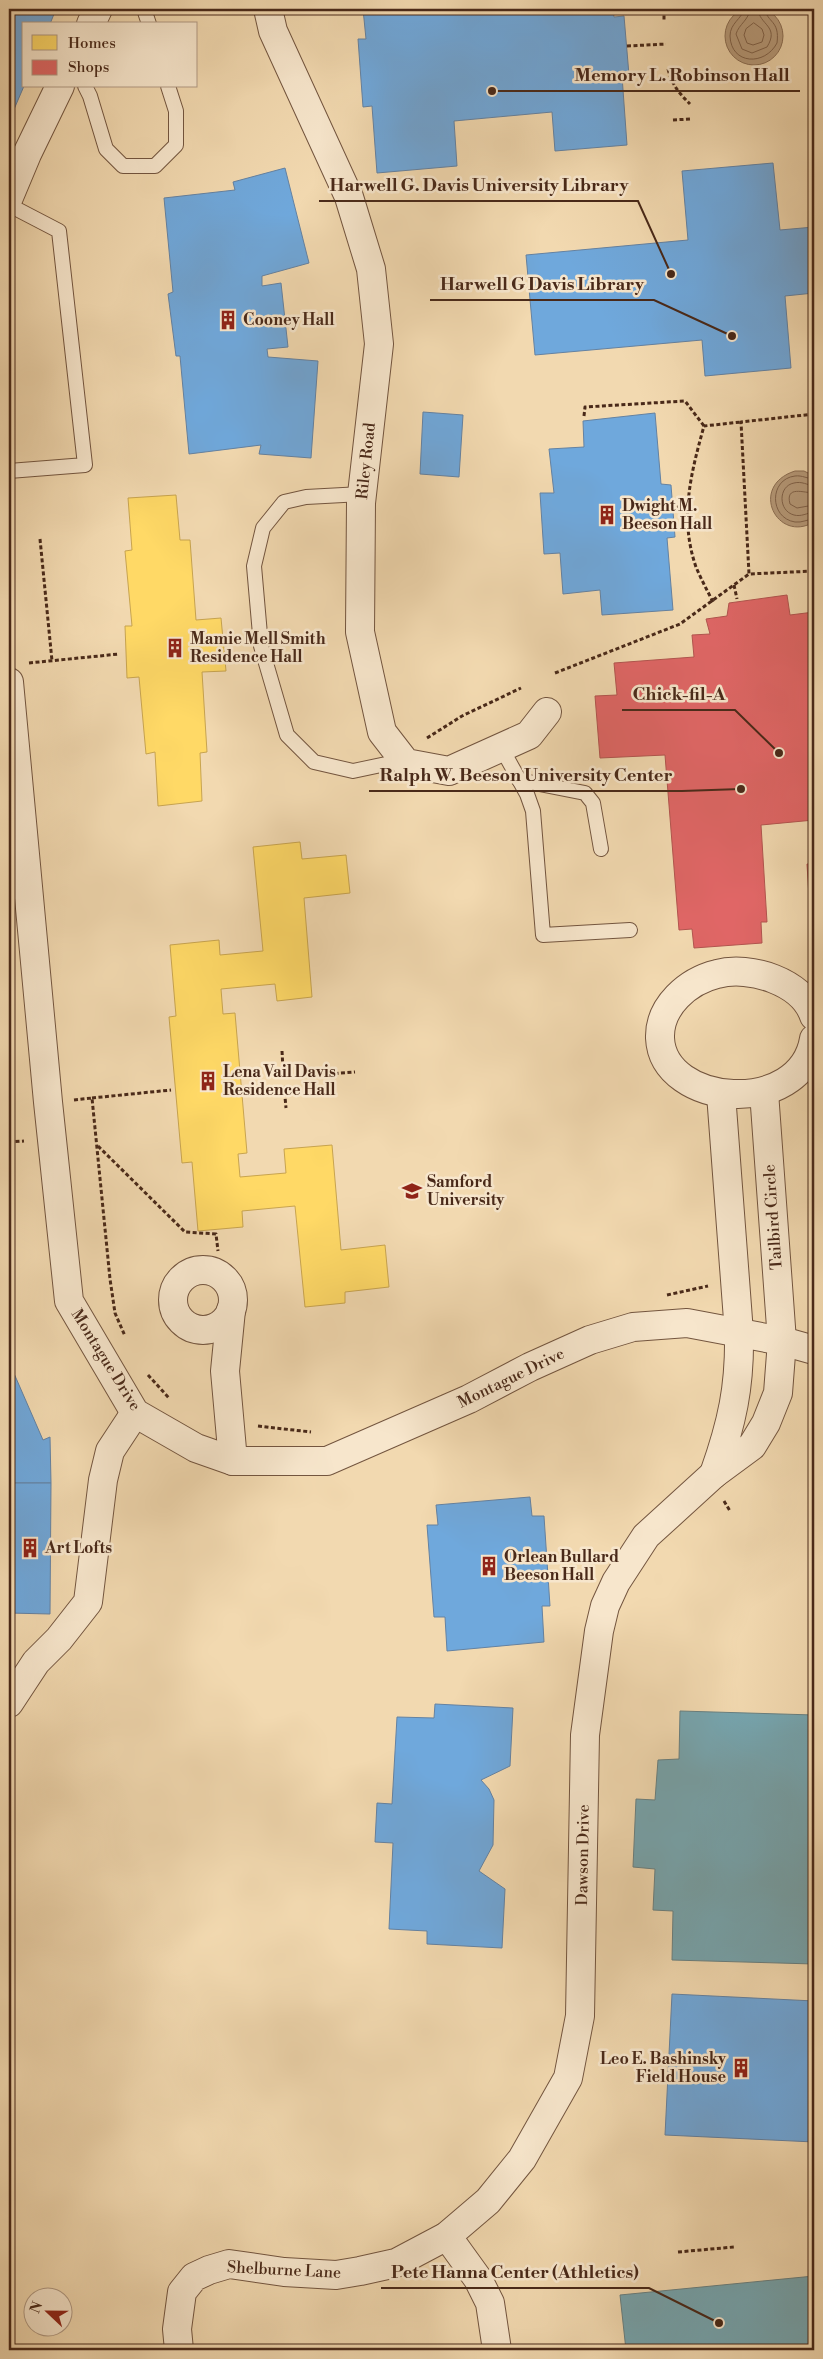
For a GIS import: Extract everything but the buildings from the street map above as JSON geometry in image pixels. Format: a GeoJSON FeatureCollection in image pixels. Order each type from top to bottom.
{"type":"FeatureCollection","features":[{"type":"Feature","properties":{"kind":"street"},"geometry":{"type":"LineString","coordinates":[[92,22],[98,9]]}},
{"type":"Feature","properties":{"kind":"street","name":"Riley Road"},"geometry":{"type":"LineString","coordinates":[[268,9],[273,31],[349,197],[371,269],[379,344],[362,494],[360,632],[382,732],[403,760]]}},
{"type":"Feature","properties":{"kind":"street"},"geometry":{"type":"LineString","coordinates":[[9,197],[27,154],[59,88]]}},
{"type":"Feature","properties":{"kind":"street","name":"Montague Drive"},"geometry":{"type":"LineString","coordinates":[[16,673],[48,1102],[68,1301],[135,1413],[196,1448],[233,1461],[327,1461],[468,1399],[530,1366],[581,1344],[633,1327],[687,1323],[782,1341],[814,1350]]}},
{"type":"Feature","properties":{"kind":"street"},"geometry":{"type":"LineString","coordinates":[[403,760],[449,771],[502,749],[529,735],[547,712]]}},
{"type":"Feature","properties":{"kind":"street"},"geometry":{"type":"LineString","coordinates":[[814,1016],[811,1006],[800,994],[769,978],[754,974],[718,973],[682,992],[671,1004],[662,1019],[661,1047],[667,1064],[677,1074],[721,1094],[764,1092],[786,1081],[804,1064],[813,1048],[814,1039]]}},
{"type":"Feature","properties":{"kind":"street","name":"Tailbird Circle"},"geometry":{"type":"LineString","coordinates":[[764,1092],[782,1341]]}},
{"type":"Feature","properties":{"kind":"street"},"geometry":{"type":"LineString","coordinates":[[714,1474],[734,1410],[740,1370],[736,1285],[721,1094]]}},
{"type":"Feature","properties":{"kind":"street"},"geometry":{"type":"LineString","coordinates":[[225,1371],[212,1351],[180,1319],[173,1300],[179,1281],[187,1274],[197,1270],[206,1269],[224,1277],[233,1294],[225,1371],[233,1461]]}},
{"type":"Feature","properties":{"kind":"street"},"geometry":{"type":"LineString","coordinates":[[188,1326],[207,1330],[217,1327],[225,1321],[231,1310]]}},
{"type":"Feature","properties":{"kind":"street","name":"Dawson Drive"},"geometry":{"type":"LineString","coordinates":[[448,2236],[488,2201],[522,2159],[538,2134],[568,2078],[580,2016],[585,1735],[603,1615],[616,1582],[646,1536],[714,1474],[752,1446],[766,1424],[778,1393],[782,1341]]}},
{"type":"Feature","properties":{"kind":"street"},"geometry":{"type":"LineString","coordinates":[[9,1703],[36,1662],[59,1638],[88,1602],[103,1480],[110,1451],[135,1413]]}},
{"type":"Feature","properties":{"kind":"street"},"geometry":{"type":"LineString","coordinates":[[448,2236],[478,2279],[490,2303],[497,2350]]}},
{"type":"Feature","properties":{"kind":"street","name":"Shelburne Lane"},"geometry":{"type":"LineString","coordinates":[[179,2350],[177,2328],[182,2292],[194,2277],[209,2270],[229,2264],[284,2272],[336,2275],[396,2263],[448,2236]]}},
{"type":"Feature","properties":{"kind":"lane"},"geometry":{"type":"LineString","coordinates":[[144,9],[148,22]]}},
{"type":"Feature","properties":{"kind":"lane"},"geometry":{"type":"LineString","coordinates":[[85,88],[90,96],[106,149],[124,166],[154,166],[176,145],[176,111],[169,88]]}},
{"type":"Feature","properties":{"kind":"lane"},"geometry":{"type":"LineString","coordinates":[[9,205],[60,231],[85,464],[9,471]]}},
{"type":"Feature","properties":{"kind":"lane"},"geometry":{"type":"LineString","coordinates":[[362,494],[306,497],[284,502],[263,528],[254,566],[261,646],[287,735],[314,762],[352,771],[403,760]]}},
{"type":"Feature","properties":{"kind":"lane"},"geometry":{"type":"LineString","coordinates":[[502,749],[519,780],[533,812],[543,935],[630,930]]}},
{"type":"Feature","properties":{"kind":"lane"},"geometry":{"type":"LineString","coordinates":[[519,780],[584,794],[593,803],[601,849]]}},
{"type":"Feature","properties":{"kind":"path"},"geometry":{"type":"LineString","coordinates":[[664,9],[664,20]]}},
{"type":"Feature","properties":{"kind":"path"},"geometry":{"type":"LineString","coordinates":[[627,46],[666,44]]}},
{"type":"Feature","properties":{"kind":"path"},"geometry":{"type":"LineString","coordinates":[[668,69],[671,80],[678,92],[690,104]]}},
{"type":"Feature","properties":{"kind":"path"},"geometry":{"type":"LineString","coordinates":[[673,120],[690,119]]}},
{"type":"Feature","properties":{"kind":"path"},"geometry":{"type":"LineString","coordinates":[[584,416],[585,407],[685,401],[704,426]]}},
{"type":"Feature","properties":{"kind":"path"},"geometry":{"type":"LineString","coordinates":[[704,426],[814,414]]}},
{"type":"Feature","properties":{"kind":"path"},"geometry":{"type":"LineString","coordinates":[[741,422],[749,574]]}},
{"type":"Feature","properties":{"kind":"path"},"geometry":{"type":"LineString","coordinates":[[704,426],[689,480],[687,524],[696,566],[713,602]]}},
{"type":"Feature","properties":{"kind":"path"},"geometry":{"type":"LineString","coordinates":[[677,507],[688,506]]}},
{"type":"Feature","properties":{"kind":"path"},"geometry":{"type":"LineString","coordinates":[[40,539],[52,661]]}},
{"type":"Feature","properties":{"kind":"path"},"geometry":{"type":"LineString","coordinates":[[555,673],[680,624],[713,602],[749,574],[814,571]]}},
{"type":"Feature","properties":{"kind":"path"},"geometry":{"type":"LineString","coordinates":[[734,585],[737,599]]}},
{"type":"Feature","properties":{"kind":"path"},"geometry":{"type":"LineString","coordinates":[[16,673],[52,661],[119,654]]}},
{"type":"Feature","properties":{"kind":"path"},"geometry":{"type":"LineString","coordinates":[[403,760],[436,731],[522,688]]}},
{"type":"Feature","properties":{"kind":"path"},"geometry":{"type":"LineString","coordinates":[[282,1051],[283,1069]]}},
{"type":"Feature","properties":{"kind":"path"},"geometry":{"type":"LineString","coordinates":[[328,1074],[355,1072]]}},
{"type":"Feature","properties":{"kind":"path"},"geometry":{"type":"LineString","coordinates":[[284,1086],[286,1108]]}},
{"type":"Feature","properties":{"kind":"path"},"geometry":{"type":"LineString","coordinates":[[66,1101],[171,1090]]}},
{"type":"Feature","properties":{"kind":"path"},"geometry":{"type":"LineString","coordinates":[[92,1098],[115,1313],[128,1344]]}},
{"type":"Feature","properties":{"kind":"path"},"geometry":{"type":"LineString","coordinates":[[9,1142],[30,1140]]}},
{"type":"Feature","properties":{"kind":"path"},"geometry":{"type":"LineString","coordinates":[[98,1145],[185,1232],[216,1234],[218,1251]]}},
{"type":"Feature","properties":{"kind":"path"},"geometry":{"type":"LineString","coordinates":[[664,1296],[687,1289],[720,1283],[736,1285]]}},
{"type":"Feature","properties":{"kind":"path"},"geometry":{"type":"LineString","coordinates":[[143,1370],[172,1401]]}},
{"type":"Feature","properties":{"kind":"path"},"geometry":{"type":"LineString","coordinates":[[230,1423],[307,1430],[314,1434]]}},
{"type":"Feature","properties":{"kind":"path"},"geometry":{"type":"LineString","coordinates":[[724,1501],[730,1511]]}},
{"type":"Feature","properties":{"kind":"path"},"geometry":{"type":"LineString","coordinates":[[678,2252],[734,2247]]}},
{"type":"Feature","properties":{"kind":"water"},"geometry":{"type":"Polygon","coordinates":[[[754,7],[765,9],[778,20],[783,36],[781,47],[770,60],[754,65],[743,63],[730,52],[725,36],[727,25],[738,12],[754,7]]]}},
{"type":"Feature","properties":{"kind":"water"},"geometry":{"type":"Polygon","coordinates":[[[795,471],[804,471],[814,476],[814,522],[801,527],[789,525],[779,519],[773,510],[771,500],[773,488],[781,478],[795,471]]]}},
{"type":"Feature","properties":{"kind":"place","name":"Memory L. Robinson Hall"},"geometry":{"type":"Point","coordinates":[492,91]}},
{"type":"Feature","properties":{"kind":"place","name":"Harwell G. Davis University Library"},"geometry":{"type":"Point","coordinates":[671,274]}},
{"type":"Feature","properties":{"kind":"place","name":"Cooney Hall"},"geometry":{"type":"Point","coordinates":[228,320]}},
{"type":"Feature","properties":{"kind":"place","name":"Harwell G Davis Library"},"geometry":{"type":"Point","coordinates":[732,336]}},
{"type":"Feature","properties":{"kind":"place","name":"Dwight M. Beeson Hall"},"geometry":{"type":"Point","coordinates":[607,515]}},
{"type":"Feature","properties":{"kind":"place","name":"Mamie Mell Smith Residence Hall"},"geometry":{"type":"Point","coordinates":[175,648]}},
{"type":"Feature","properties":{"kind":"place","name":"Chick-fil-A"},"geometry":{"type":"Point","coordinates":[779,753]}},
{"type":"Feature","properties":{"kind":"place","name":"Ralph W. Beeson University Center"},"geometry":{"type":"Point","coordinates":[741,789]}},
{"type":"Feature","properties":{"kind":"place","name":"Lena Vail Davis Residence Hall"},"geometry":{"type":"Point","coordinates":[208,1081]}},
{"type":"Feature","properties":{"kind":"place","name":"Samford University"},"geometry":{"type":"Point","coordinates":[412,1191]}},
{"type":"Feature","properties":{"kind":"place","name":"Art Lofts"},"geometry":{"type":"Point","coordinates":[30,1548]}},
{"type":"Feature","properties":{"kind":"place","name":"Orlean Bullard Beeson Hall"},"geometry":{"type":"Point","coordinates":[489,1566]}},
{"type":"Feature","properties":{"kind":"place","name":"Leo E. Bashinsky Field House"},"geometry":{"type":"Point","coordinates":[741,2068]}},
{"type":"Feature","properties":{"kind":"place","name":"Pete Hanna Center (Athletics)"},"geometry":{"type":"Point","coordinates":[719,2323]}}]}
